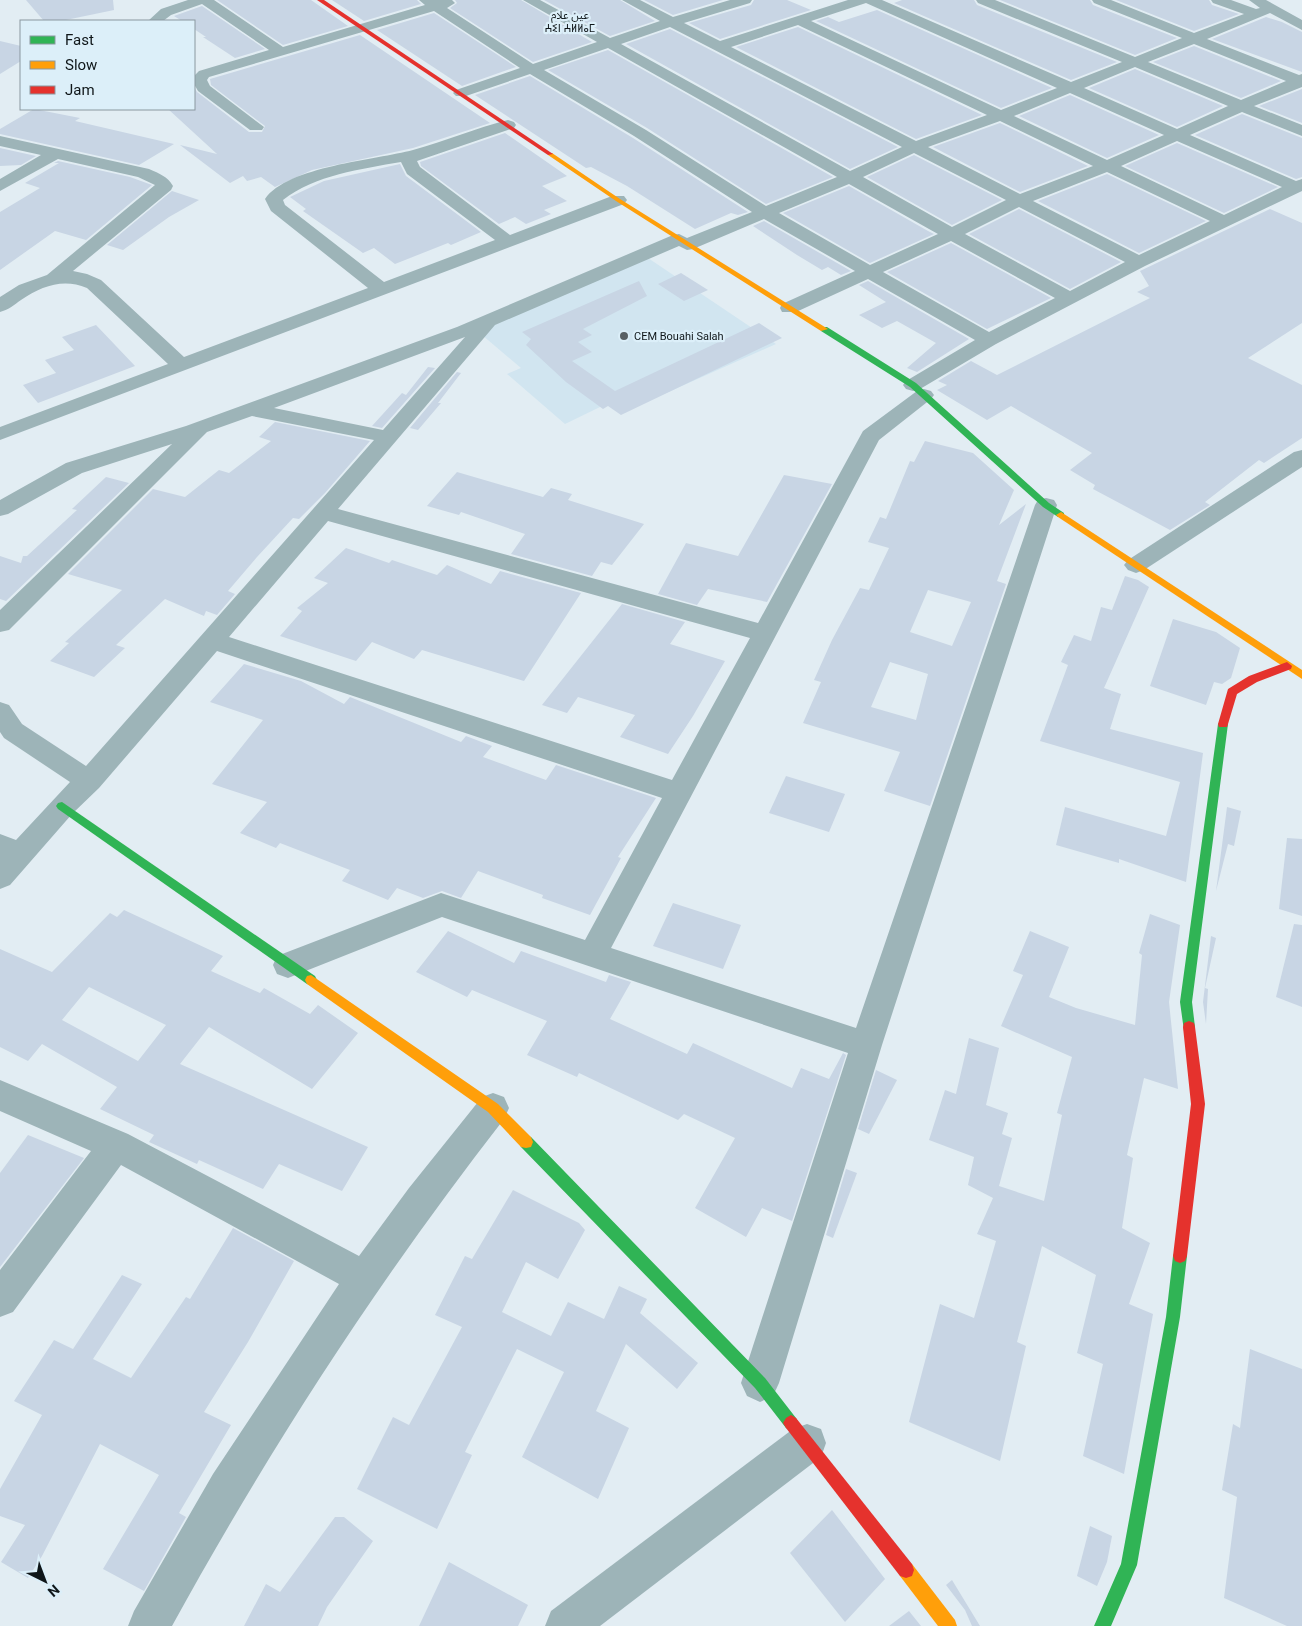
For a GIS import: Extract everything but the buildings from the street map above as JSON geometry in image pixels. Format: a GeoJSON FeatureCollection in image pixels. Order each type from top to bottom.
{"type":"FeatureCollection","features":[{"type":"Feature","properties":{"kind":"street"},"geometry":{"type":"LineString","coordinates":[[156,20],[166,12],[204,0],[281,52]]}},
{"type":"Feature","properties":{"kind":"street"},"geometry":{"type":"LineString","coordinates":[[320,0],[618,200],[683,242],[715,259],[918,390],[1046,505],[1302,676]]}},
{"type":"Feature","properties":{"kind":"street"},"geometry":{"type":"LineString","coordinates":[[256,127],[203,88],[199,80],[199,70],[281,52],[361,29],[432,3],[458,0]]}},
{"type":"Feature","properties":{"kind":"street"},"geometry":{"type":"LineString","coordinates":[[530,0],[611,43],[950,235],[1071,299]]}},
{"type":"Feature","properties":{"kind":"street"},"geometry":{"type":"LineString","coordinates":[[629,0],[1138,262]]}},
{"type":"Feature","properties":{"kind":"street"},"geometry":{"type":"LineString","coordinates":[[461,93],[530,68],[745,0]]}},
{"type":"Feature","properties":{"kind":"street"},"geometry":{"type":"LineString","coordinates":[[718,46],[862,0]]}},
{"type":"Feature","properties":{"kind":"street"},"geometry":{"type":"LineString","coordinates":[[870,0],[1177,135],[1299,185]]}},
{"type":"Feature","properties":{"kind":"street"},"geometry":{"type":"LineString","coordinates":[[983,0],[1302,131]]}},
{"type":"Feature","properties":{"kind":"street"},"geometry":{"type":"LineString","coordinates":[[1099,0],[1301,80]]}},
{"type":"Feature","properties":{"kind":"street"},"geometry":{"type":"LineString","coordinates":[[1218,0],[1271,8],[1302,26]]}},
{"type":"Feature","properties":{"kind":"street"},"geometry":{"type":"LineString","coordinates":[[432,3],[530,68],[764,212],[989,340]]}},
{"type":"Feature","properties":{"kind":"street"},"geometry":{"type":"LineString","coordinates":[[4,499],[74,468],[202,427],[490,320],[848,178],[914,147],[1070,88],[1194,37],[1255,7]]}},
{"type":"Feature","properties":{"kind":"street"},"geometry":{"type":"LineString","coordinates":[[800,21],[1226,222]]}},
{"type":"Feature","properties":{"kind":"street"},"geometry":{"type":"LineString","coordinates":[[789,308],[950,235],[1018,201],[1107,166],[1301,80]]}},
{"type":"Feature","properties":{"kind":"street"},"geometry":{"type":"LineString","coordinates":[[382,290],[277,207],[274,199],[283,189],[309,180],[373,162],[414,154],[508,125]]}},
{"type":"Feature","properties":{"kind":"street"},"geometry":{"type":"LineString","coordinates":[[0,141],[142,173],[158,179],[165,186],[52,280]]}},
{"type":"Feature","properties":{"kind":"street"},"geometry":{"type":"LineString","coordinates":[[0,186],[57,154]]}},
{"type":"Feature","properties":{"kind":"street"},"geometry":{"type":"LineString","coordinates":[[414,154],[408,160],[413,170],[509,242]]}},
{"type":"Feature","properties":{"kind":"street"},"geometry":{"type":"LineString","coordinates":[[592,955],[870,436],[918,390],[989,340],[1071,299],[1138,262],[1226,222],[1299,185]]}},
{"type":"Feature","properties":{"kind":"street"},"geometry":{"type":"LineString","coordinates":[[0,434],[618,200]]}},
{"type":"Feature","properties":{"kind":"street"},"geometry":{"type":"LineString","coordinates":[[0,306],[19,292],[52,280],[77,277],[94,284],[182,366]]}},
{"type":"Feature","properties":{"kind":"street"},"geometry":{"type":"LineString","coordinates":[[0,877],[10,849],[89,781],[490,320]]}},
{"type":"Feature","properties":{"kind":"street"},"geometry":{"type":"LineString","coordinates":[[249,409],[388,437]]}},
{"type":"Feature","properties":{"kind":"street"},"geometry":{"type":"LineString","coordinates":[[0,624],[202,427]]}},
{"type":"Feature","properties":{"kind":"street"},"geometry":{"type":"LineString","coordinates":[[1136,565],[1302,457]]}},
{"type":"Feature","properties":{"kind":"street"},"geometry":{"type":"LineString","coordinates":[[760,1383],[866,1046],[1046,505]]}},
{"type":"Feature","properties":{"kind":"street"},"geometry":{"type":"LineString","coordinates":[[323,512],[764,633]]}},
{"type":"Feature","properties":{"kind":"street"},"geometry":{"type":"LineString","coordinates":[[212,640],[678,793]]}},
{"type":"Feature","properties":{"kind":"street"},"geometry":{"type":"LineString","coordinates":[[1102,1626],[1129,1565],[1173,1317],[1198,1104],[1186,1002],[1221,730],[1232,692],[1253,680],[1287,666]]}},
{"type":"Feature","properties":{"kind":"street"},"geometry":{"type":"LineString","coordinates":[[0,712],[13,730],[89,781]]}},
{"type":"Feature","properties":{"kind":"street"},"geometry":{"type":"LineString","coordinates":[[62,806],[493,1108],[760,1383],[949,1626]]}},
{"type":"Feature","properties":{"kind":"street"},"geometry":{"type":"LineString","coordinates":[[288,964],[441,905],[866,1046]]}},
{"type":"Feature","properties":{"kind":"street"},"geometry":{"type":"LineString","coordinates":[[0,1095],[116,1145],[363,1278]]}},
{"type":"Feature","properties":{"kind":"street"},"geometry":{"type":"LineString","coordinates":[[149,1626],[227,1488],[363,1278],[435,1179],[493,1108]]}},
{"type":"Feature","properties":{"kind":"street"},"geometry":{"type":"LineString","coordinates":[[0,1299],[116,1145]]}},
{"type":"Feature","properties":{"kind":"street"},"geometry":{"type":"LineString","coordinates":[[573,1624],[807,1443]]}},
{"type":"Feature","properties":{"kind":"shaded area","name":"CEM Bouahi Salah"},"geometry":{"type":"Polygon","coordinates":[[[648,258],[776,344],[646,402],[631,392],[565,424],[507,374],[521,368],[475,329],[648,258]]]}},
{"type":"Feature","properties":{"kind":"traffic: fast"},"geometry":{"type":"LineString","coordinates":[[824,329],[913,385],[1046,505],[1061,515]]}},
{"type":"Feature","properties":{"kind":"traffic: fast"},"geometry":{"type":"LineString","coordinates":[[1189,1027],[1186,1002],[1223,724]]}},
{"type":"Feature","properties":{"kind":"traffic: fast"},"geometry":{"type":"LineString","coordinates":[[62,806],[311,980]]}},
{"type":"Feature","properties":{"kind":"traffic: fast"},"geometry":{"type":"LineString","coordinates":[[526,1142],[760,1383],[791,1423]]}},
{"type":"Feature","properties":{"kind":"traffic: fast"},"geometry":{"type":"LineString","coordinates":[[1102,1626],[1129,1565],[1173,1317],[1180,1256]]}},
{"type":"Feature","properties":{"kind":"traffic: slow"},"geometry":{"type":"LineString","coordinates":[[550,154],[618,200],[824,329]]}},
{"type":"Feature","properties":{"kind":"traffic: slow"},"geometry":{"type":"LineString","coordinates":[[1061,515],[1302,675]]}},
{"type":"Feature","properties":{"kind":"traffic: slow"},"geometry":{"type":"LineString","coordinates":[[311,980],[493,1108],[526,1142]]}},
{"type":"Feature","properties":{"kind":"traffic: slow"},"geometry":{"type":"LineString","coordinates":[[906,1570],[949,1626]]}},
{"type":"Feature","properties":{"kind":"traffic: jam"},"geometry":{"type":"LineString","coordinates":[[320,0],[550,154]]}},
{"type":"Feature","properties":{"kind":"traffic: jam"},"geometry":{"type":"LineString","coordinates":[[1223,724],[1232,692],[1253,679],[1287,666]]}},
{"type":"Feature","properties":{"kind":"traffic: jam"},"geometry":{"type":"LineString","coordinates":[[1180,1256],[1198,1104],[1189,1027]]}},
{"type":"Feature","properties":{"kind":"traffic: jam"},"geometry":{"type":"LineString","coordinates":[[791,1423],[906,1570]]}},
{"type":"Feature","properties":{"kind":"place","name":"CEM Bouahi Salah"},"geometry":{"type":"Point","coordinates":[624,336]}},
{"type":"Feature","properties":{"kind":"district","name":"عين علام ⵄⵉⵏ ⵄⵍⵍⴰⵎ"},"geometry":{"type":"Point","coordinates":[570,21]}}]}
